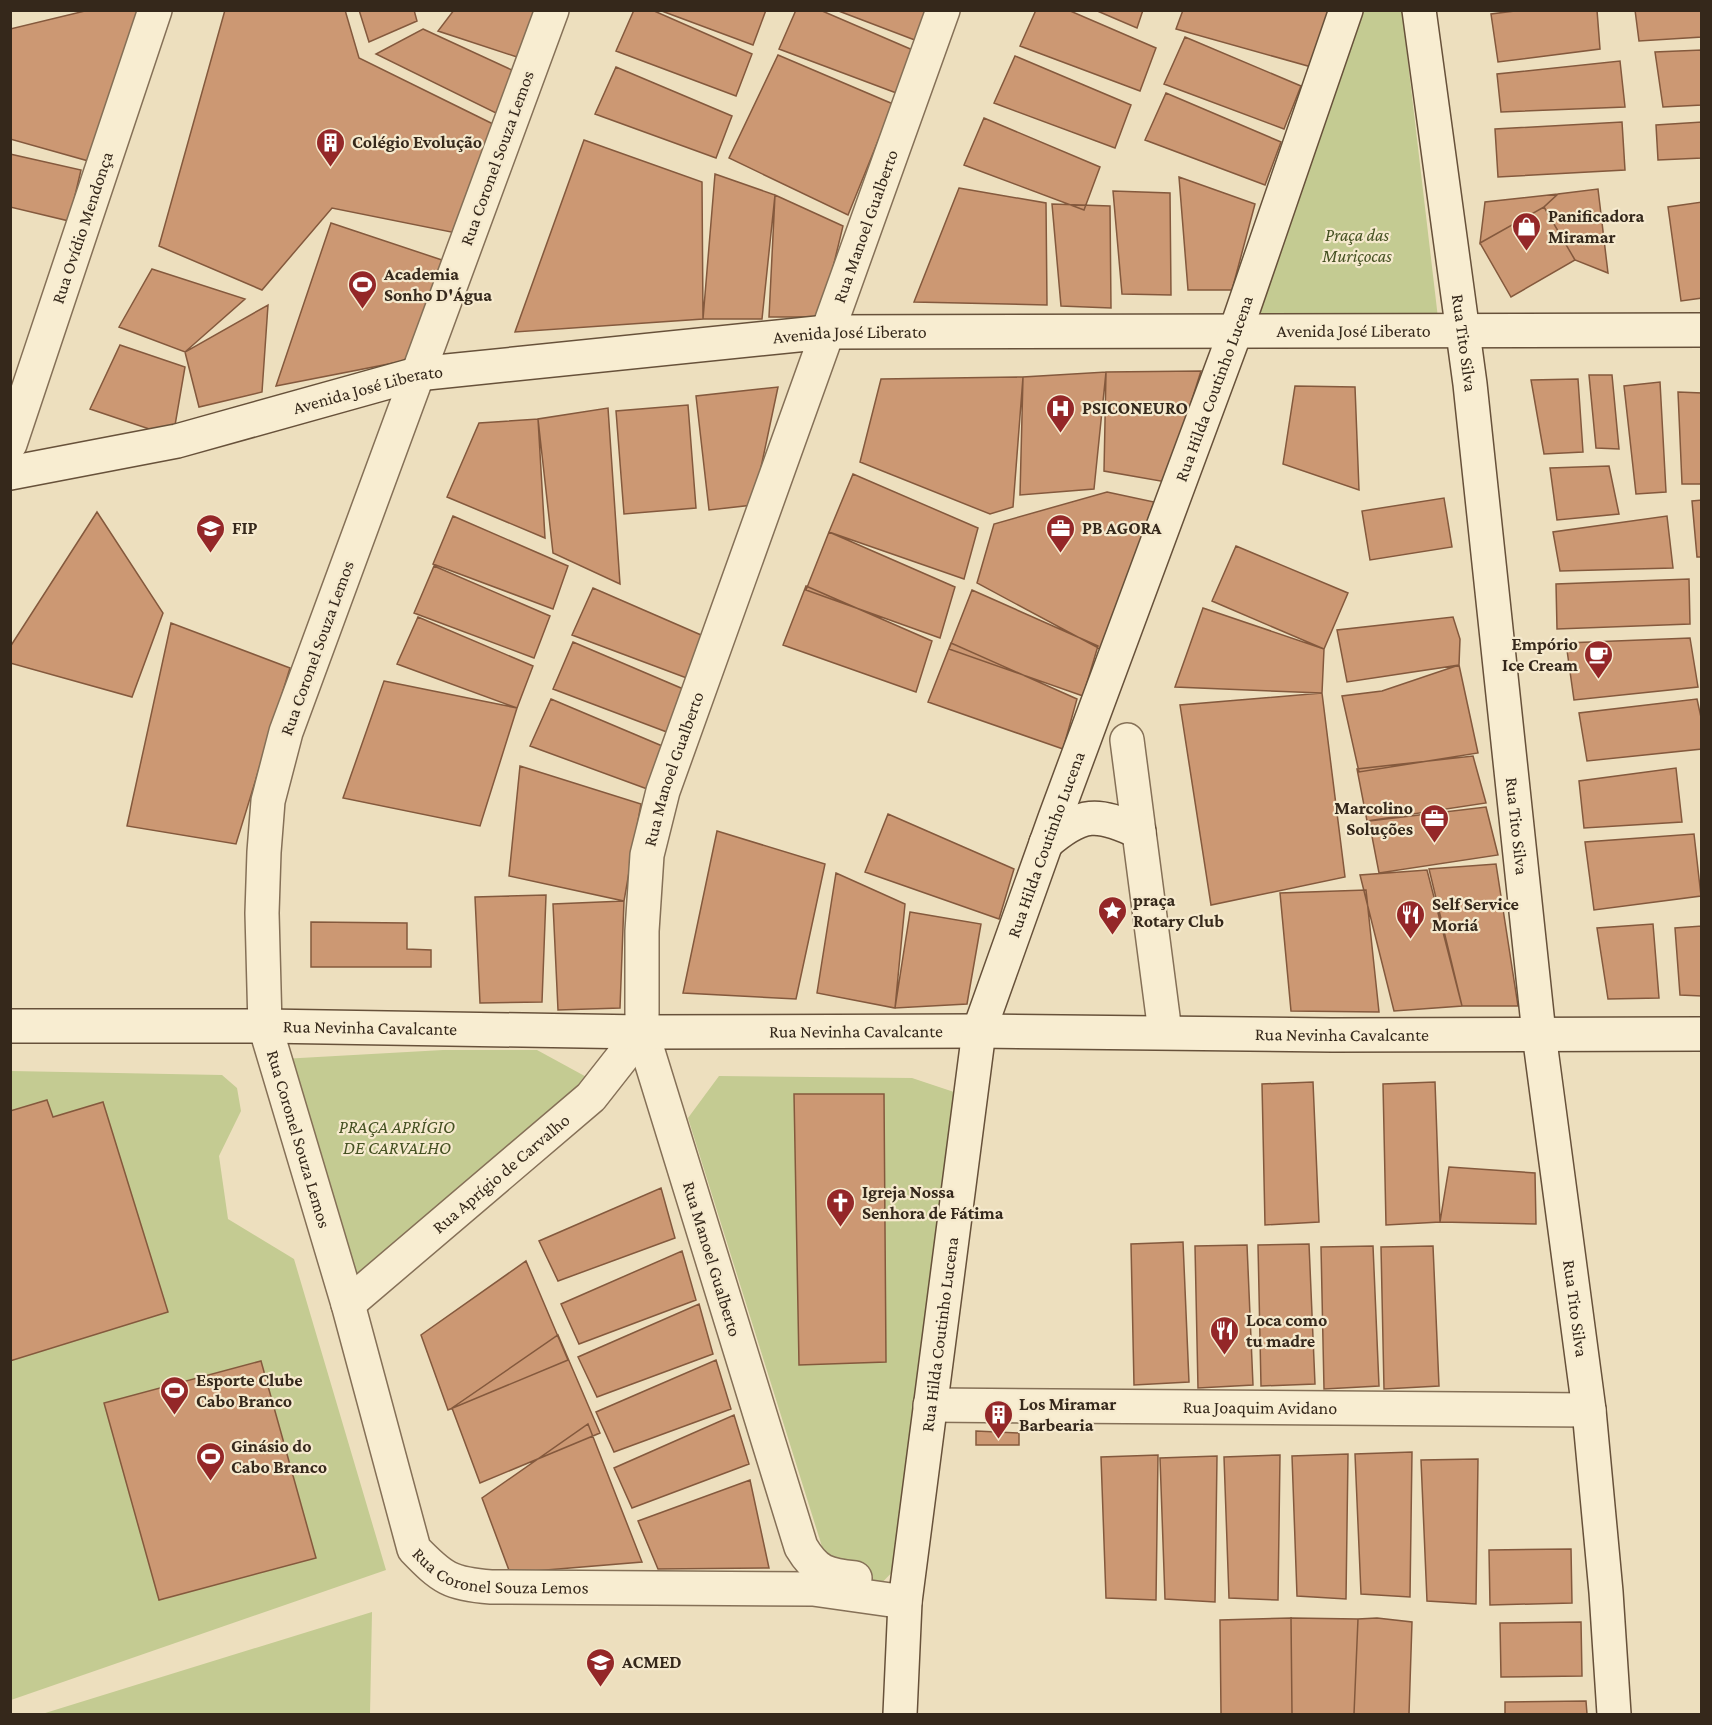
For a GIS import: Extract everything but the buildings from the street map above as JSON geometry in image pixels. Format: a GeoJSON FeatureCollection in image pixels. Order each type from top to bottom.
{"type":"FeatureCollection","features":[{"type":"Feature","properties":{"kind":"street","name":"Rua Ovídio Mendonça"},"geometry":{"type":"LineString","coordinates":[[10,444],[155,10]]}},
{"type":"Feature","properties":{"kind":"street","name":"Rua Coronel Souza Lemos"},"geometry":{"type":"LineString","coordinates":[[552,10],[286,732],[268,801],[262,913],[265,1026],[348,1304],[414,1549],[439,1575],[463,1585],[490,1587],[813,1589],[905,1602]]}},
{"type":"Feature","properties":{"kind":"street","name":"Rua Manoel Gualberto"},"geometry":{"type":"LineString","coordinates":[[910,1566],[895,1577],[884,1579],[833,1575],[814,1568],[801,1547],[642,1032],[642,931],[647,855],[663,791],[943,10]]}},
{"type":"Feature","properties":{"kind":"street","name":"Rua Hilda Coutinho Lucena"},"geometry":{"type":"LineString","coordinates":[[900,1714],[905,1602],[979,1031],[1046,843],[1236,330],[1346,10]]}},
{"type":"Feature","properties":{"kind":"street","name":"Rua Tito Silva"},"geometry":{"type":"LineString","coordinates":[[1419,10],[1470,384],[1539,1034],[1589,1410],[1606,1592],[1614,1714]]}},
{"type":"Feature","properties":{"kind":"street","name":"Avenida José Liberato"},"geometry":{"type":"LineString","coordinates":[[10,473],[177,441],[417,374],[827,332],[1701,330]]}},
{"type":"Feature","properties":{"kind":"street"},"geometry":{"type":"LineString","coordinates":[[1127,740],[1165,1032]]}},
{"type":"Feature","properties":{"kind":"street"},"geometry":{"type":"LineString","coordinates":[[1046,843],[1066,826],[1086,817],[1099,817],[1139,832]]}},
{"type":"Feature","properties":{"kind":"street","name":"Rua Nevinha Cavalcante"},"geometry":{"type":"LineString","coordinates":[[10,1026],[265,1026],[642,1032],[1701,1034]]}},
{"type":"Feature","properties":{"kind":"street","name":"Rua Aprígio de Carvalho"},"geometry":{"type":"LineString","coordinates":[[348,1304],[591,1097],[642,1032]]}},
{"type":"Feature","properties":{"kind":"street","name":"Rua Joaquim Avidano"},"geometry":{"type":"LineString","coordinates":[[930,1405],[1589,1410]]}},
{"type":"Feature","properties":{"kind":"street"},"geometry":{"type":"LineString","coordinates":[[781,1589],[792,1578],[801,1547]]}},
{"type":"Feature","properties":{"kind":"green space","name":"Praça das Muriçocas"},"geometry":{"type":"Polygon","coordinates":[[[1363,11],[1402,11],[1438,318],[1257,318],[1363,11]]]}},
{"type":"Feature","properties":{"kind":"green space","name":"PRAÇA APRÍGIO DE CARVALHO"},"geometry":{"type":"Polygon","coordinates":[[[443,1050],[537,1050],[592,1080],[356,1286],[282,1059],[443,1050]]]}},
{"type":"Feature","properties":{"kind":"green space","name":"Esporte Clube Cabo Branco"},"geometry":{"type":"Polygon","coordinates":[[[11,1071],[222,1075],[237,1088],[241,1111],[219,1156],[228,1219],[294,1259],[386,1570],[11,1700],[11,1071]]]}},
{"type":"Feature","properties":{"kind":"green space"},"geometry":{"type":"Polygon","coordinates":[[[719,1076],[912,1078],[957,1093],[898,1566],[876,1589],[824,1553],[688,1118],[719,1076]]]}},
{"type":"Feature","properties":{"kind":"green space"},"geometry":{"type":"Polygon","coordinates":[[[372,1612],[370,1714],[42,1714],[372,1612]]]}},
{"type":"Feature","properties":{"kind":"place","name":"Colégio Evolução"},"geometry":{"type":"Point","coordinates":[331,168]}},
{"type":"Feature","properties":{"kind":"place","name":"Panificadora Miramar"},"geometry":{"type":"Point","coordinates":[1527,252]}},
{"type":"Feature","properties":{"kind":"place","name":"Academia Sonho D'Água"},"geometry":{"type":"Point","coordinates":[363,310]}},
{"type":"Feature","properties":{"kind":"place","name":"PSICONEURO"},"geometry":{"type":"Point","coordinates":[1061,434]}},
{"type":"Feature","properties":{"kind":"place","name":"FIP"},"geometry":{"type":"Point","coordinates":[211,554]}},
{"type":"Feature","properties":{"kind":"place","name":"PB AGORA"},"geometry":{"type":"Point","coordinates":[1061,554]}},
{"type":"Feature","properties":{"kind":"place","name":"Empório Ice Cream"},"geometry":{"type":"Point","coordinates":[1599,680]}},
{"type":"Feature","properties":{"kind":"place","name":"Marcolino Soluções"},"geometry":{"type":"Point","coordinates":[1434,844]}},
{"type":"Feature","properties":{"kind":"place","name":"praça Rotary Club"},"geometry":{"type":"Point","coordinates":[1112,936]}},
{"type":"Feature","properties":{"kind":"place","name":"Self Service Moriá"},"geometry":{"type":"Point","coordinates":[1411,940]}},
{"type":"Feature","properties":{"kind":"place","name":"Igreja Nossa Senhora de Fátima"},"geometry":{"type":"Point","coordinates":[841,1228]}},
{"type":"Feature","properties":{"kind":"place","name":"Loca como tu madre"},"geometry":{"type":"Point","coordinates":[1225,1356]}},
{"type":"Feature","properties":{"kind":"place","name":"Esporte Clube Cabo Branco"},"geometry":{"type":"Point","coordinates":[175,1416]}},
{"type":"Feature","properties":{"kind":"place","name":"Los Miramar Barbearia"},"geometry":{"type":"Point","coordinates":[998,1440]}},
{"type":"Feature","properties":{"kind":"place","name":"Ginásio do Cabo Branco"},"geometry":{"type":"Point","coordinates":[210,1482]}},
{"type":"Feature","properties":{"kind":"place","name":"ACMED"},"geometry":{"type":"Point","coordinates":[601,1688]}}]}
